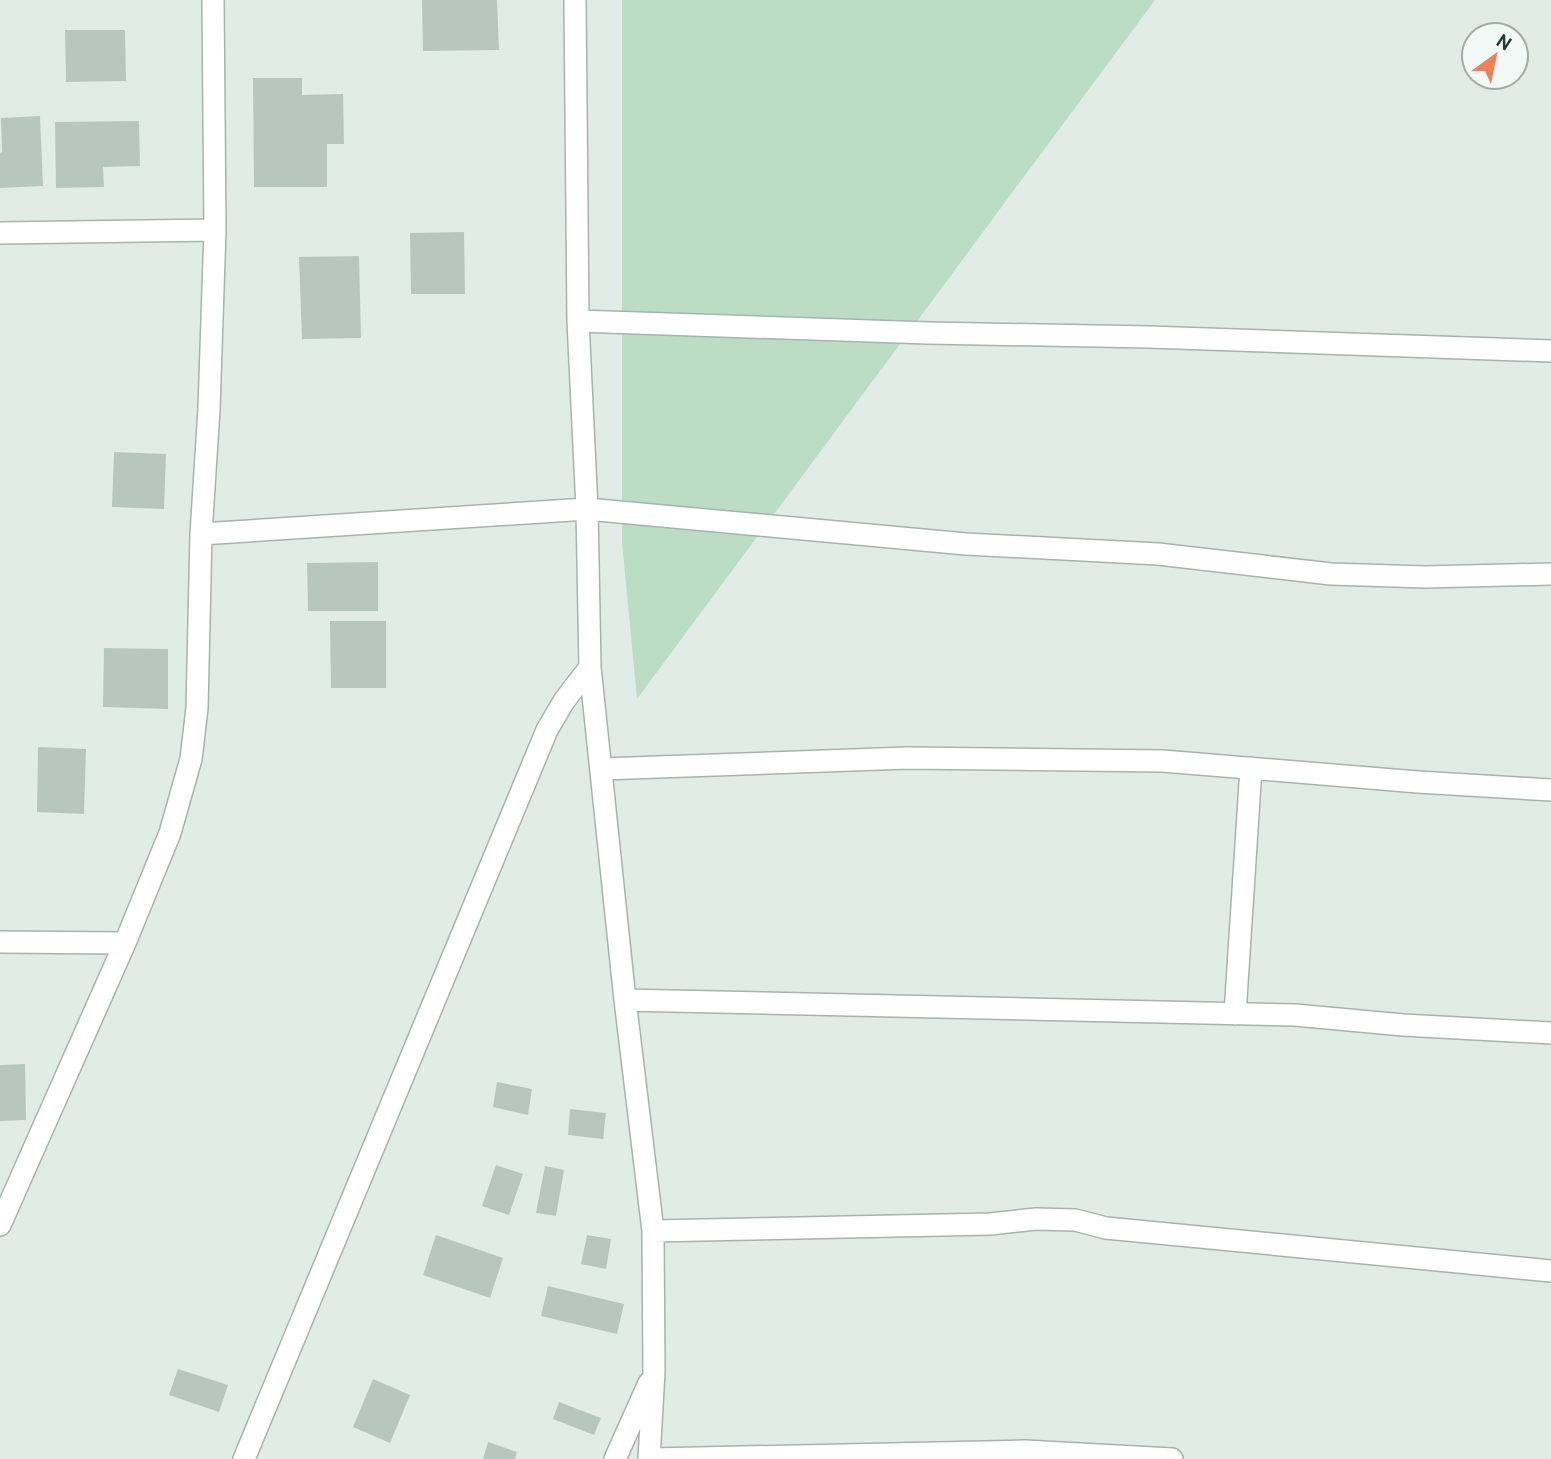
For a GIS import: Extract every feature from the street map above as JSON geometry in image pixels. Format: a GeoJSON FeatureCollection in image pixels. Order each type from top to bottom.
{"type":"FeatureCollection","features":[{"type":"Feature","properties":{"kind":"street"},"geometry":{"type":"LineString","coordinates":[[0,1225],[7,1193],[125,943],[170,833],[191,759],[197,708],[201,534],[209,409],[215,230],[213,0]]}},
{"type":"Feature","properties":{"kind":"street"},"geometry":{"type":"LineString","coordinates":[[575,0],[578,321],[587,509],[590,667],[625,1000],[653,1231],[654,1372],[651,1459],[1025,1451],[1172,1459]]}},
{"type":"Feature","properties":{"kind":"street"},"geometry":{"type":"LineString","coordinates":[[0,233],[215,230]]}},
{"type":"Feature","properties":{"kind":"street"},"geometry":{"type":"LineString","coordinates":[[578,321],[1551,351]]}},
{"type":"Feature","properties":{"kind":"street"},"geometry":{"type":"LineString","coordinates":[[201,534],[587,509],[966,544],[1158,554],[1331,575],[1425,577],[1551,573]]}},
{"type":"Feature","properties":{"kind":"street"},"geometry":{"type":"LineString","coordinates":[[244,1459],[533,761],[564,701],[590,667]]}},
{"type":"Feature","properties":{"kind":"street"},"geometry":{"type":"LineString","coordinates":[[602,769],[907,758],[1163,761],[1551,790]]}},
{"type":"Feature","properties":{"kind":"street"},"geometry":{"type":"LineString","coordinates":[[1235,1014],[1251,768]]}},
{"type":"Feature","properties":{"kind":"street"},"geometry":{"type":"LineString","coordinates":[[0,942],[125,943]]}},
{"type":"Feature","properties":{"kind":"street"},"geometry":{"type":"LineString","coordinates":[[625,1000],[1295,1015],[1403,1025],[1551,1033]]}},
{"type":"Feature","properties":{"kind":"street"},"geometry":{"type":"LineString","coordinates":[[653,1231],[1075,1220],[1106,1228],[1551,1271]]}},
{"type":"Feature","properties":{"kind":"street"},"geometry":{"type":"LineString","coordinates":[[615,1459],[654,1372]]}},
{"type":"Feature","properties":{"kind":"green space"},"geometry":{"type":"Polygon","coordinates":[[[622,0],[1155,0],[637,699],[622,542],[622,0]]]}},
{"type":"Feature","properties":{"kind":"building"},"geometry":{"type":"Polygon","coordinates":[[[422,0],[497,0],[499,50],[423,51],[422,0]]]}},
{"type":"Feature","properties":{"kind":"building"},"geometry":{"type":"Polygon","coordinates":[[[65,30],[125,30],[126,81],[66,82],[65,30]]]}},
{"type":"Feature","properties":{"kind":"building"},"geometry":{"type":"Polygon","coordinates":[[[253,78],[302,78],[302,95],[343,94],[344,144],[327,144],[327,187],[254,187],[253,78]]]}},
{"type":"Feature","properties":{"kind":"building"},"geometry":{"type":"Polygon","coordinates":[[[40,116],[43,186],[0,188],[1,118],[40,116]]]}},
{"type":"Feature","properties":{"kind":"building"},"geometry":{"type":"Polygon","coordinates":[[[139,121],[140,166],[103,167],[104,187],[56,188],[55,122],[139,121]]]}},
{"type":"Feature","properties":{"kind":"building"},"geometry":{"type":"Polygon","coordinates":[[[464,232],[465,294],[411,294],[410,233],[464,232]]]}},
{"type":"Feature","properties":{"kind":"building"},"geometry":{"type":"Polygon","coordinates":[[[359,256],[361,338],[302,339],[299,257],[359,256]]]}},
{"type":"Feature","properties":{"kind":"building"},"geometry":{"type":"Polygon","coordinates":[[[114,452],[166,454],[164,509],[112,507],[114,452]]]}},
{"type":"Feature","properties":{"kind":"building"},"geometry":{"type":"Polygon","coordinates":[[[378,562],[378,611],[308,611],[307,563],[378,562]]]}},
{"type":"Feature","properties":{"kind":"building"},"geometry":{"type":"Polygon","coordinates":[[[330,621],[386,621],[386,688],[331,688],[330,621]]]}},
{"type":"Feature","properties":{"kind":"building"},"geometry":{"type":"Polygon","coordinates":[[[104,648],[168,649],[168,709],[103,707],[104,648]]]}},
{"type":"Feature","properties":{"kind":"building"},"geometry":{"type":"Polygon","coordinates":[[[38,747],[86,749],[84,814],[37,812],[38,747]]]}},
{"type":"Feature","properties":{"kind":"building"},"geometry":{"type":"Polygon","coordinates":[[[25,1064],[26,1120],[0,1121],[0,1065],[25,1064]]]}},
{"type":"Feature","properties":{"kind":"building"},"geometry":{"type":"Polygon","coordinates":[[[497,1082],[532,1089],[528,1115],[493,1107],[497,1082]]]}},
{"type":"Feature","properties":{"kind":"building"},"geometry":{"type":"Polygon","coordinates":[[[570,1109],[606,1113],[603,1139],[568,1135],[570,1109]]]}},
{"type":"Feature","properties":{"kind":"building"},"geometry":{"type":"Polygon","coordinates":[[[496,1165],[523,1174],[509,1215],[482,1206],[496,1165]]]}},
{"type":"Feature","properties":{"kind":"building"},"geometry":{"type":"Polygon","coordinates":[[[545,1166],[564,1170],[556,1216],[536,1213],[545,1166]]]}},
{"type":"Feature","properties":{"kind":"building"},"geometry":{"type":"Polygon","coordinates":[[[436,1235],[503,1258],[490,1298],[423,1275],[436,1235]]]}},
{"type":"Feature","properties":{"kind":"building"},"geometry":{"type":"Polygon","coordinates":[[[587,1235],[611,1239],[606,1269],[581,1264],[587,1235]]]}},
{"type":"Feature","properties":{"kind":"building"},"geometry":{"type":"Polygon","coordinates":[[[548,1286],[624,1304],[617,1334],[541,1316],[548,1286]]]}},
{"type":"Feature","properties":{"kind":"building"},"geometry":{"type":"Polygon","coordinates":[[[178,1369],[228,1385],[219,1412],[169,1395],[178,1369]]]}},
{"type":"Feature","properties":{"kind":"building"},"geometry":{"type":"Polygon","coordinates":[[[373,1379],[410,1395],[390,1443],[353,1427],[373,1379]]]}},
{"type":"Feature","properties":{"kind":"building"},"geometry":{"type":"Polygon","coordinates":[[[559,1402],[601,1418],[594,1435],[553,1419],[559,1402]]]}},
{"type":"Feature","properties":{"kind":"building"},"geometry":{"type":"Polygon","coordinates":[[[488,1442],[517,1452],[515,1459],[483,1459],[488,1442]]]}}]}
